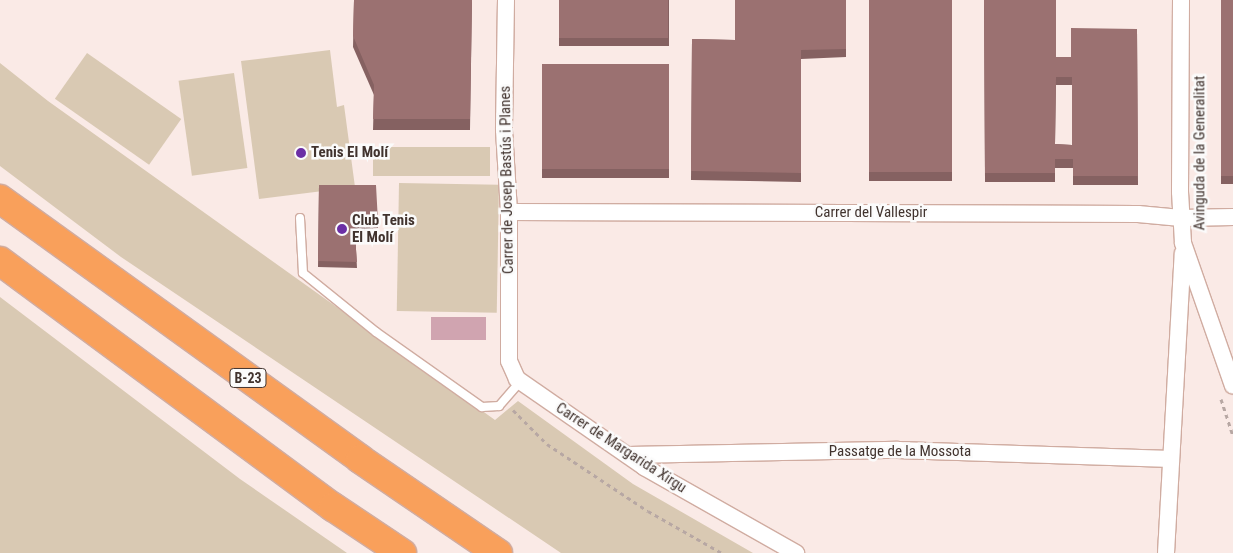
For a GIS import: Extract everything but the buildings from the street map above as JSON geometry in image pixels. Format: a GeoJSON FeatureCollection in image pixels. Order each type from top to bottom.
{"type":"FeatureCollection","features":[{"type":"Feature","properties":{"kind":"highway","name":"B-23"},"geometry":{"type":"LineString","coordinates":[[0,199],[360,459],[498,553]]}},
{"type":"Feature","properties":{"kind":"highway"},"geometry":{"type":"LineString","coordinates":[[0,261],[333,507],[402,553]]}},
{"type":"Feature","properties":{"kind":"street","name":"Carrer de Josep Bastús i Planes"},"geometry":{"type":"LineString","coordinates":[[506,0],[504,130],[509,212],[509,361]]}},
{"type":"Feature","properties":{"kind":"street","name":"Avinguda de la Generalitat"},"geometry":{"type":"LineString","coordinates":[[1166,553],[1183,243],[1181,218],[1181,0]]}},
{"type":"Feature","properties":{"kind":"street","name":"Carrer del Vallespir"},"geometry":{"type":"LineString","coordinates":[[509,212],[1138,214],[1181,218],[1233,217]]}},
{"type":"Feature","properties":{"kind":"street","name":"Avinguda de la Generalitat"},"geometry":{"type":"LineString","coordinates":[[1183,243],[1233,386]]}},
{"type":"Feature","properties":{"kind":"street","name":"Carrer de Margarida Xirgu"},"geometry":{"type":"LineString","coordinates":[[509,361],[520,382],[629,455],[796,553]]}},
{"type":"Feature","properties":{"kind":"street","name":"Passatge de la Mossota"},"geometry":{"type":"LineString","coordinates":[[629,455],[898,450],[1171,459]]}},
{"type":"Feature","properties":{"kind":"lane"},"geometry":{"type":"LineString","coordinates":[[300,218],[303,274],[376,332],[482,406],[499,406],[520,382]]}},
{"type":"Feature","properties":{"kind":"path"},"geometry":{"type":"LineString","coordinates":[[504,401],[547,444],[648,512],[722,553]]}},
{"type":"Feature","properties":{"kind":"shaded area","name":"Tenis El Molí"},"geometry":{"type":"Polygon","coordinates":[[[330,50],[337,107],[344,105],[355,187],[259,199],[241,61],[330,50]]]}},
{"type":"Feature","properties":{"kind":"shaded area"},"geometry":{"type":"Polygon","coordinates":[[[87,53],[181,119],[149,165],[55,99],[87,53]]]}},
{"type":"Feature","properties":{"kind":"shaded area"},"geometry":{"type":"Polygon","coordinates":[[[0,63],[48,101],[495,420],[518,401],[633,484],[753,553],[561,553],[121,257],[0,166],[0,63]]]}},
{"type":"Feature","properties":{"kind":"shaded area"},"geometry":{"type":"Polygon","coordinates":[[[234,73],[247,168],[192,176],[179,81],[234,73]]]}},
{"type":"Feature","properties":{"kind":"shaded area"},"geometry":{"type":"Polygon","coordinates":[[[373,147],[490,147],[490,176],[373,176],[373,147]]]}},
{"type":"Feature","properties":{"kind":"shaded area"},"geometry":{"type":"Polygon","coordinates":[[[399,183],[499,185],[497,313],[397,311],[399,183]]]}},
{"type":"Feature","properties":{"kind":"shaded area"},"geometry":{"type":"Polygon","coordinates":[[[0,297],[240,479],[347,553],[0,553],[0,297]]]}},
{"type":"Feature","properties":{"kind":"shaded area"},"geometry":{"type":"Polygon","coordinates":[[[431,317],[486,317],[486,340],[431,340],[431,317]]]}},
{"type":"Feature","properties":{"kind":"place","name":"Tenis El Molí"},"geometry":{"type":"Point","coordinates":[301,153]}},
{"type":"Feature","properties":{"kind":"place","name":"Club Tenis El Molí"},"geometry":{"type":"Point","coordinates":[342,229]}}]}
